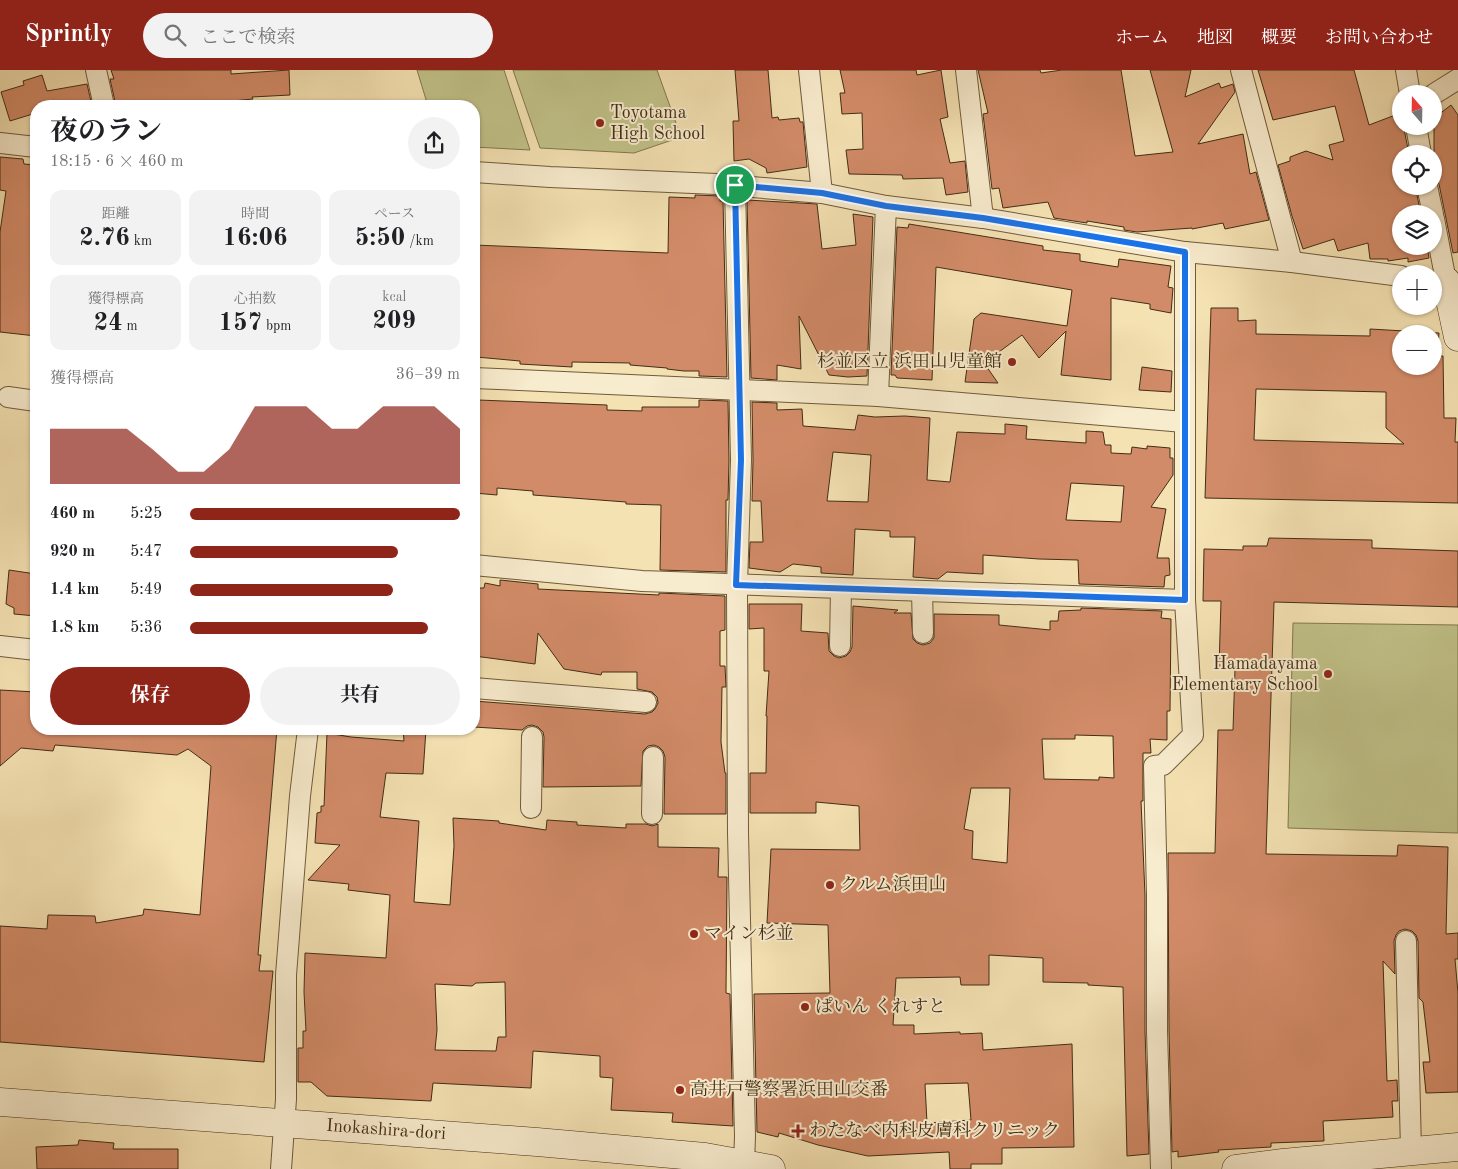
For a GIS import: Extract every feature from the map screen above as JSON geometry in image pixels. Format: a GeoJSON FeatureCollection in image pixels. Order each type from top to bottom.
{"type":"FeatureCollection","features":[{"type":"Feature","properties":{"kind":"main road"},"geometry":{"type":"LineString","coordinates":[[1446,281],[1458,337]]}},
{"type":"Feature","properties":{"kind":"main road","name":"Inokashira-dori"},"geometry":{"type":"LineString","coordinates":[[0,1102],[629,1150],[705,1157],[771,1169]]}},
{"type":"Feature","properties":{"kind":"main road"},"geometry":{"type":"LineString","coordinates":[[1236,1169],[1321,1164],[1410,1150],[1458,1147]]}},
{"type":"Feature","properties":{"kind":"street"},"geometry":{"type":"LineString","coordinates":[[96,70],[103,100]]}},
{"type":"Feature","properties":{"kind":"street"},"geometry":{"type":"LineString","coordinates":[[809,70],[822,193]]}},
{"type":"Feature","properties":{"kind":"street"},"geometry":{"type":"LineString","coordinates":[[966,70],[983,218]]}},
{"type":"Feature","properties":{"kind":"street"},"geometry":{"type":"LineString","coordinates":[[1241,70],[1292,262]]}},
{"type":"Feature","properties":{"kind":"street"},"geometry":{"type":"LineString","coordinates":[[1406,70],[1408,85]]}},
{"type":"Feature","properties":{"kind":"street"},"geometry":{"type":"LineString","coordinates":[[1442,89],[1458,79]]}},
{"type":"Feature","properties":{"kind":"street"},"geometry":{"type":"LineString","coordinates":[[0,142],[30,146]]}},
{"type":"Feature","properties":{"kind":"street"},"geometry":{"type":"LineString","coordinates":[[480,172],[735,185],[822,193],[886,206],[983,218],[1185,252],[1292,262],[1392,275]]}},
{"type":"Feature","properties":{"kind":"street"},"geometry":{"type":"LineString","coordinates":[[735,185],[741,460],[736,585],[744,1164]]}},
{"type":"Feature","properties":{"kind":"street"},"geometry":{"type":"LineString","coordinates":[[878,396],[886,206]]}},
{"type":"Feature","properties":{"kind":"street"},"geometry":{"type":"LineString","coordinates":[[1161,1169],[1157,1031],[1154,766],[1163,765],[1193,735],[1185,600],[1185,252]]}},
{"type":"Feature","properties":{"kind":"street"},"geometry":{"type":"LineString","coordinates":[[1441,255],[1446,281]]}},
{"type":"Feature","properties":{"kind":"street"},"geometry":{"type":"LineString","coordinates":[[480,378],[878,396],[1184,422]]}},
{"type":"Feature","properties":{"kind":"street"},"geometry":{"type":"LineString","coordinates":[[8,397],[30,400]]}},
{"type":"Feature","properties":{"kind":"street"},"geometry":{"type":"LineString","coordinates":[[480,566],[642,581],[1185,600]]}},
{"type":"Feature","properties":{"kind":"street"},"geometry":{"type":"LineString","coordinates":[[840,588],[840,646]]}},
{"type":"Feature","properties":{"kind":"street"},"geometry":{"type":"LineString","coordinates":[[922,591],[923,633]]}},
{"type":"Feature","properties":{"kind":"street"},"geometry":{"type":"LineString","coordinates":[[0,646],[30,649]]}},
{"type":"Feature","properties":{"kind":"street"},"geometry":{"type":"LineString","coordinates":[[480,688],[646,702]]}},
{"type":"Feature","properties":{"kind":"street"},"geometry":{"type":"LineString","coordinates":[[281,1169],[286,1099],[286,974],[300,796],[307,735]]}},
{"type":"Feature","properties":{"kind":"street"},"geometry":{"type":"LineString","coordinates":[[531,808],[532,737]]}},
{"type":"Feature","properties":{"kind":"street"},"geometry":{"type":"LineString","coordinates":[[652,814],[653,756]]}},
{"type":"Feature","properties":{"kind":"street"},"geometry":{"type":"LineString","coordinates":[[1406,941],[1410,1150]]}},
{"type":"Feature","properties":{"kind":"green space"},"geometry":{"type":"Polygon","coordinates":[[[417,70],[504,70],[530,150],[480,147],[480,100],[426,100],[417,70]]]}},
{"type":"Feature","properties":{"kind":"green space"},"geometry":{"type":"Polygon","coordinates":[[[513,70],[657,70],[681,137],[634,153],[540,148],[513,70]]]}},
{"type":"Feature","properties":{"kind":"green space"},"geometry":{"type":"Polygon","coordinates":[[[1293,623],[1458,625],[1458,833],[1288,828],[1293,623]]]}},
{"type":"Feature","properties":{"kind":"building"},"geometry":{"type":"Polygon","coordinates":[[[111,70],[231,70],[231,74],[289,70],[290,95],[252,97],[253,99],[243,100],[115,100],[110,79],[114,79],[111,70]]]}},
{"type":"Feature","properties":{"kind":"building"},"geometry":{"type":"Polygon","coordinates":[[[735,70],[768,70],[772,118],[778,117],[779,120],[799,118],[800,122],[803,122],[807,167],[767,173],[766,168],[749,159],[734,161],[733,121],[739,121],[735,70]]]}},
{"type":"Feature","properties":{"kind":"building"},"geometry":{"type":"Polygon","coordinates":[[[840,70],[916,70],[917,75],[941,70],[948,117],[940,119],[950,163],[965,161],[968,192],[946,195],[943,178],[903,179],[902,175],[849,174],[846,150],[863,149],[862,113],[842,114],[840,93],[845,93],[840,70]]]}},
{"type":"Feature","properties":{"kind":"building"},"geometry":{"type":"Polygon","coordinates":[[[978,70],[1040,70],[1041,73],[1062,70],[1121,70],[1135,156],[1173,152],[1150,70],[1191,70],[1185,97],[1219,83],[1221,88],[1233,84],[1235,92],[1198,144],[1243,134],[1250,174],[1256,172],[1269,220],[1225,229],[1223,223],[1192,229],[1137,232],[1124,230],[1124,227],[1054,218],[1048,202],[1003,208],[999,188],[992,189],[983,114],[988,113],[978,70]]]}},
{"type":"Feature","properties":{"kind":"building"},"geometry":{"type":"Polygon","coordinates":[[[1258,70],[1354,70],[1369,125],[1392,116],[1392,135],[1405,135],[1407,145],[1392,145],[1392,195],[1417,195],[1419,205],[1392,205],[1392,255],[1428,255],[1429,258],[1408,262],[1408,258],[1388,261],[1388,259],[1370,259],[1368,243],[1338,251],[1334,239],[1303,249],[1278,165],[1290,161],[1290,157],[1306,151],[1333,160],[1329,145],[1344,141],[1335,106],[1273,120],[1258,70]]]}},
{"type":"Feature","properties":{"kind":"building"},"geometry":{"type":"Polygon","coordinates":[[[42,75],[47,91],[87,84],[91,100],[30,100],[30,115],[10,121],[1,92],[24,85],[23,81],[42,75]]]}},
{"type":"Feature","properties":{"kind":"building"},"geometry":{"type":"Polygon","coordinates":[[[1451,105],[1458,115],[1458,252],[1453,253],[1441,195],[1442,145],[1434,145],[1434,135],[1442,135],[1442,112],[1451,105]]]}},
{"type":"Feature","properties":{"kind":"building"},"geometry":{"type":"Polygon","coordinates":[[[0,157],[23,159],[24,164],[30,164],[30,335],[0,332],[0,232],[6,191],[0,190],[0,157]]]}},
{"type":"Feature","properties":{"kind":"building"},"geometry":{"type":"Polygon","coordinates":[[[695,195],[720,196],[720,201],[723,201],[727,377],[699,376],[699,371],[630,365],[630,363],[572,362],[572,367],[520,364],[520,361],[480,357],[480,245],[668,253],[669,197],[695,198],[695,195]]]}},
{"type":"Feature","properties":{"kind":"building"},"geometry":{"type":"Polygon","coordinates":[[[747,200],[817,204],[822,249],[856,245],[853,214],[873,217],[867,376],[829,375],[799,316],[801,369],[777,365],[777,380],[751,378],[747,200]]]}},
{"type":"Feature","properties":{"kind":"building"},"geometry":{"type":"Polygon","coordinates":[[[909,224],[1043,246],[1043,250],[1080,254],[1080,261],[1118,267],[1119,259],[1171,266],[1168,287],[1173,288],[1171,313],[1150,309],[1150,304],[1111,298],[1111,380],[1061,375],[1066,331],[1039,358],[1022,335],[984,363],[998,383],[965,382],[974,319],[981,313],[1067,326],[1072,290],[936,267],[932,380],[897,378],[895,375],[891,375],[897,227],[908,228],[909,224]]]}},
{"type":"Feature","properties":{"kind":"building"},"geometry":{"type":"Polygon","coordinates":[[[1211,308],[1238,308],[1238,321],[1256,320],[1256,334],[1370,336],[1370,329],[1392,330],[1392,375],[1442,375],[1443,356],[1444,418],[1456,418],[1455,442],[1458,442],[1458,503],[1205,498],[1211,308]],[[1256,389],[1254,440],[1404,444],[1386,428],[1386,392],[1256,389]]]}},
{"type":"Feature","properties":{"kind":"building"},"geometry":{"type":"Polygon","coordinates":[[[1142,367],[1172,371],[1171,392],[1139,390],[1142,367]]]}},
{"type":"Feature","properties":{"kind":"building"},"geometry":{"type":"Polygon","coordinates":[[[480,400],[607,405],[607,410],[642,411],[642,407],[699,407],[699,400],[728,401],[729,460],[728,500],[726,500],[726,572],[660,570],[661,505],[626,504],[626,502],[533,495],[533,491],[497,488],[497,495],[480,494],[480,400]]]}},
{"type":"Feature","properties":{"kind":"building"},"geometry":{"type":"Polygon","coordinates":[[[752,402],[777,403],[777,410],[802,409],[803,426],[855,430],[858,415],[930,418],[927,480],[950,482],[957,432],[1005,434],[1005,424],[1027,426],[1026,439],[1086,443],[1086,431],[1103,432],[1105,445],[1111,445],[1111,453],[1131,454],[1132,447],[1147,449],[1147,446],[1170,448],[1170,458],[1173,458],[1173,475],[1151,507],[1166,509],[1157,558],[1169,558],[1170,575],[1165,576],[1164,587],[1079,584],[1078,560],[983,555],[983,574],[947,572],[938,579],[913,577],[915,537],[890,537],[890,531],[855,529],[853,575],[821,573],[821,567],[793,564],[780,572],[749,568],[750,542],[763,542],[761,501],[752,501],[752,402]],[[833,452],[827,501],[868,502],[871,455],[833,452]],[[1071,483],[1066,520],[1121,522],[1124,486],[1071,483]]]}},
{"type":"Feature","properties":{"kind":"building"},"geometry":{"type":"Polygon","coordinates":[[[1269,538],[1372,540],[1372,548],[1458,551],[1458,607],[1274,602],[1266,854],[1397,856],[1398,845],[1448,847],[1446,934],[1458,933],[1458,959],[1455,959],[1458,993],[1458,1092],[1426,1093],[1423,1062],[1430,1062],[1423,1002],[1419,998],[1418,941],[1412,931],[1405,929],[1399,931],[1394,941],[1395,974],[1383,961],[1387,1081],[1397,1080],[1398,1101],[1392,1101],[1393,1117],[1323,1121],[1324,1141],[1271,1143],[1271,1147],[1218,1150],[1219,1152],[1178,1157],[1178,1151],[1172,1152],[1168,853],[1215,853],[1218,730],[1233,730],[1235,669],[1219,668],[1221,601],[1203,601],[1204,549],[1243,550],[1243,546],[1267,546],[1269,538]]]}},
{"type":"Feature","properties":{"kind":"building"},"geometry":{"type":"Polygon","coordinates":[[[9,570],[30,573],[30,615],[14,614],[14,608],[6,604],[9,570]]]}},
{"type":"Feature","properties":{"kind":"building"},"geometry":{"type":"Polygon","coordinates":[[[500,580],[538,584],[538,589],[725,596],[725,630],[720,631],[720,666],[725,666],[726,687],[722,687],[721,742],[726,773],[726,814],[664,814],[665,757],[663,751],[654,745],[648,746],[643,751],[641,786],[543,787],[544,737],[543,732],[538,727],[532,725],[522,730],[480,727],[480,701],[645,714],[652,712],[658,703],[657,697],[652,692],[637,689],[637,672],[602,672],[601,675],[564,669],[538,633],[535,664],[480,657],[480,588],[484,588],[485,583],[500,586],[500,580]]]}},
{"type":"Feature","properties":{"kind":"building"},"geometry":{"type":"Polygon","coordinates":[[[749,604],[802,604],[801,631],[828,633],[829,651],[839,658],[846,656],[852,647],[853,606],[898,610],[894,613],[911,613],[913,639],[923,645],[930,643],[934,638],[934,614],[999,615],[999,625],[1050,630],[1050,621],[1058,621],[1059,611],[1081,610],[1081,608],[1162,611],[1161,618],[1171,619],[1170,711],[1167,711],[1167,740],[1150,739],[1151,753],[1143,753],[1143,801],[1141,801],[1145,895],[1145,1031],[1149,1154],[1127,1156],[1123,987],[1088,985],[1088,983],[1043,982],[1043,958],[989,955],[989,985],[961,985],[960,977],[896,978],[893,1025],[914,1025],[914,1034],[982,1033],[983,1050],[1072,1044],[1074,1147],[1002,1148],[1002,1164],[971,1164],[971,1169],[950,1169],[949,1152],[868,1156],[818,1145],[779,1133],[778,1137],[757,1132],[754,994],[830,993],[828,925],[767,923],[771,849],[860,850],[859,806],[816,802],[816,813],[750,813],[750,773],[766,773],[766,716],[769,671],[764,671],[764,628],[749,629],[749,604]],[[1075,735],[1075,739],[1042,739],[1044,779],[1099,780],[1099,777],[1114,778],[1113,736],[1075,735]],[[971,788],[964,829],[973,831],[972,859],[1007,863],[1010,788],[971,788]],[[968,1083],[925,1084],[927,1123],[971,1120],[968,1083]]]}},
{"type":"Feature","properties":{"kind":"building"},"geometry":{"type":"Polygon","coordinates":[[[0,690],[30,692],[30,735],[276,735],[258,955],[261,955],[259,971],[273,971],[264,1062],[0,1042],[0,926],[47,929],[48,915],[95,916],[96,923],[143,915],[144,909],[200,915],[211,766],[188,749],[177,755],[55,745],[53,751],[21,748],[0,766],[0,690]]]}},
{"type":"Feature","properties":{"kind":"building"},"geometry":{"type":"Polygon","coordinates":[[[327,735],[404,741],[404,735],[426,735],[423,774],[386,773],[380,817],[419,821],[414,902],[450,905],[454,846],[453,818],[499,821],[499,823],[546,830],[547,820],[577,822],[577,825],[626,828],[626,824],[646,824],[652,826],[658,824],[658,847],[719,848],[718,877],[727,877],[726,993],[730,994],[733,1126],[672,1122],[673,1113],[611,1110],[613,1078],[600,1077],[600,1056],[533,1051],[531,1088],[433,1083],[431,1101],[327,1096],[311,1082],[298,1082],[298,1048],[303,1048],[303,1031],[306,1031],[305,953],[386,958],[390,895],[348,890],[349,884],[308,880],[340,845],[315,843],[317,813],[321,812],[321,806],[324,806],[327,735]],[[505,982],[476,983],[472,986],[435,984],[437,1030],[435,1050],[496,1051],[498,1037],[506,1037],[505,982]]]}},
{"type":"Feature","properties":{"kind":"building"},"geometry":{"type":"Polygon","coordinates":[[[79,1140],[114,1143],[113,1149],[178,1149],[178,1169],[37,1169],[36,1147],[78,1145],[79,1140]]]}},
{"type":"Feature","properties":{"kind":"place","name":"Toyotama High School"},"geometry":{"type":"Point","coordinates":[600,123]}},
{"type":"Feature","properties":{"kind":"place","name":"杉並区立 浜田山児童館"},"geometry":{"type":"Point","coordinates":[1012,362]}},
{"type":"Feature","properties":{"kind":"place","name":"Hamadayama Elementary School"},"geometry":{"type":"Point","coordinates":[1328,674]}},
{"type":"Feature","properties":{"kind":"place","name":"クルム浜田山"},"geometry":{"type":"Point","coordinates":[830,885]}},
{"type":"Feature","properties":{"kind":"place","name":"マイン杉並"},"geometry":{"type":"Point","coordinates":[694,934]}},
{"type":"Feature","properties":{"kind":"place","name":"ぱいん くれすと"},"geometry":{"type":"Point","coordinates":[805,1007]}},
{"type":"Feature","properties":{"kind":"place","name":"高井戸警察署浜田山交番"},"geometry":{"type":"Point","coordinates":[680,1090]}},
{"type":"Feature","properties":{"kind":"place","name":"わたなべ内科皮膚科クリニック"},"geometry":{"type":"Point","coordinates":[798,1131]}},
{"type":"Feature","properties":{"kind":"route"},"geometry":{"type":"LineString","coordinates":[[735,185],[822,193],[886,206],[983,218],[1185,252],[1185,600],[736,585],[741,460],[735,185]]}}]}
